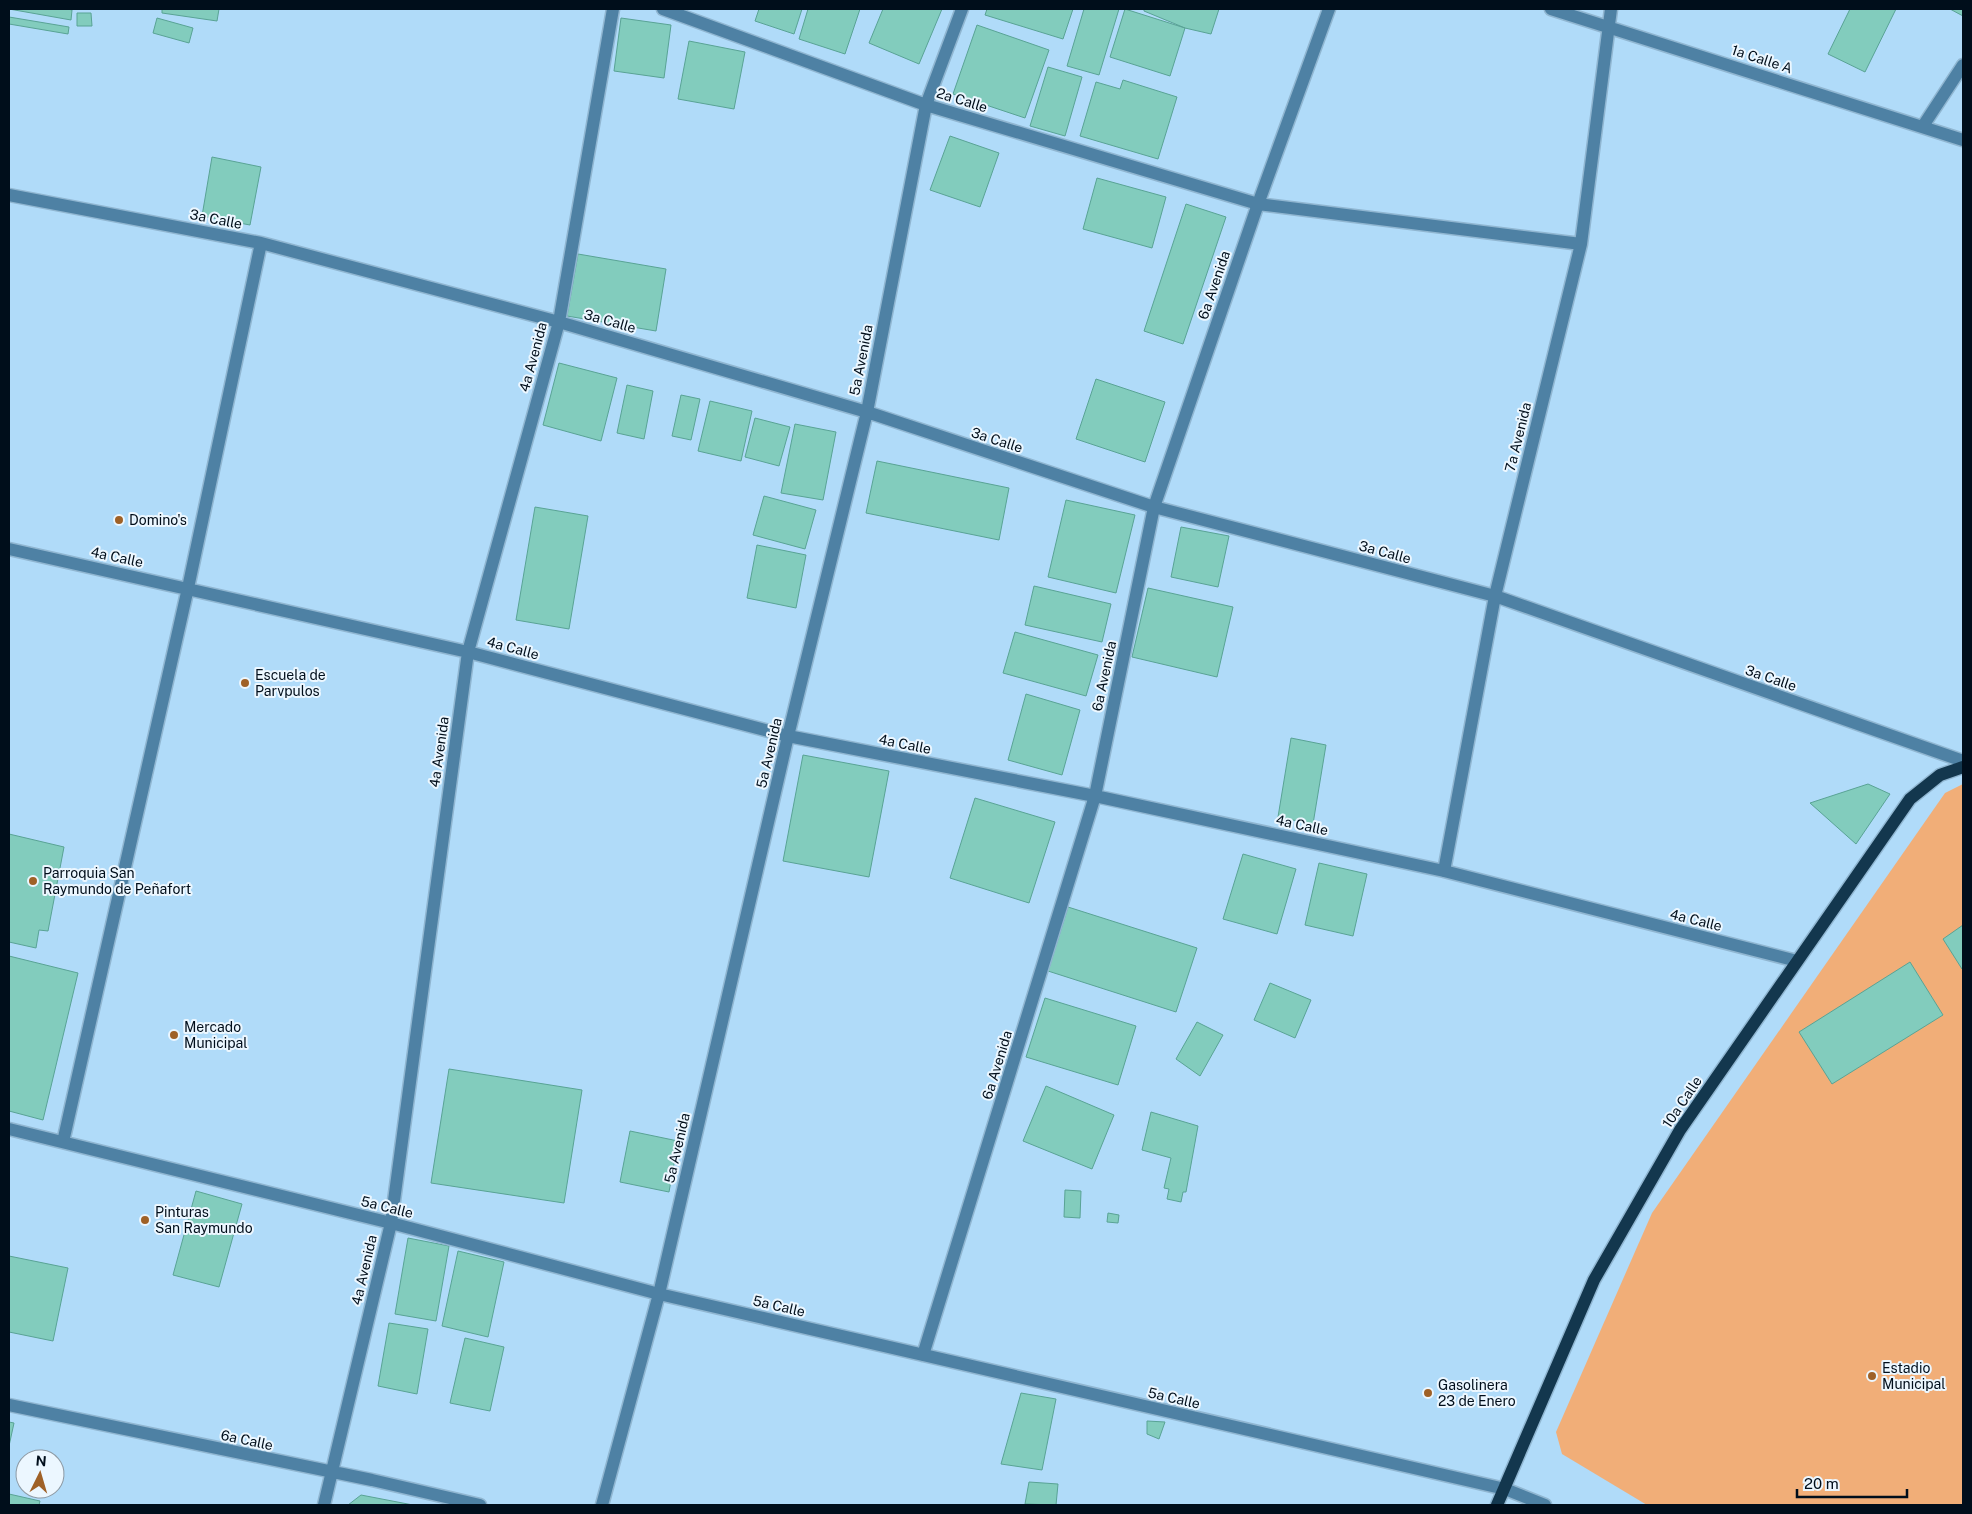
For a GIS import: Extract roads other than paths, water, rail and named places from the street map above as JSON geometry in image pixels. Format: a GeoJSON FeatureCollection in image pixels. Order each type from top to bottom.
{"type":"FeatureCollection","features":[{"type":"Feature","properties":{"kind":"main road","name":"10a Calle"},"geometry":{"type":"LineString","coordinates":[[1497,1505],[1594,1280],[1680,1130],[1910,799],[1940,775],[1963,767]]}},
{"type":"Feature","properties":{"kind":"street","name":"4a Avenida"},"geometry":{"type":"LineString","coordinates":[[324,1505],[390,1224],[468,652],[559,322],[613,9]]}},
{"type":"Feature","properties":{"kind":"street","name":"2a Calle"},"geometry":{"type":"LineString","coordinates":[[662,9],[926,105],[1258,204],[1581,244]]}},
{"type":"Feature","properties":{"kind":"street","name":"5a Avenida"},"geometry":{"type":"LineString","coordinates":[[602,1505],[659,1294],[788,736],[867,412],[926,105],[962,9]]}},
{"type":"Feature","properties":{"kind":"street","name":"6a Avenida"},"geometry":{"type":"LineString","coordinates":[[924,1355],[1094,796],[1154,507],[1258,204],[1329,9]]}},
{"type":"Feature","properties":{"kind":"street","name":"1a Calle A"},"geometry":{"type":"LineString","coordinates":[[1551,9],[1963,140]]}},
{"type":"Feature","properties":{"kind":"street","name":"7a Avenida"},"geometry":{"type":"LineString","coordinates":[[1444,871],[1495,596],[1581,244],[1611,9]]}},
{"type":"Feature","properties":{"kind":"street"},"geometry":{"type":"LineString","coordinates":[[1923,126],[1963,65]]}},
{"type":"Feature","properties":{"kind":"street","name":"3a Calle"},"geometry":{"type":"LineString","coordinates":[[9,195],[261,243],[559,322],[867,412],[1154,507],[1495,596],[1963,761]]}},
{"type":"Feature","properties":{"kind":"street"},"geometry":{"type":"LineString","coordinates":[[63,1142],[188,588],[261,243]]}},
{"type":"Feature","properties":{"kind":"street","name":"4a Calle"},"geometry":{"type":"LineString","coordinates":[[9,549],[468,652],[788,736],[1094,796],[1444,871],[1797,962]]}},
{"type":"Feature","properties":{"kind":"street","name":"5a Calle"},"geometry":{"type":"LineString","coordinates":[[9,1129],[390,1224],[659,1294],[1505,1489],[1545,1505]]}},
{"type":"Feature","properties":{"kind":"street","name":"6a Calle"},"geometry":{"type":"LineString","coordinates":[[9,1406],[332,1474],[372,1480],[480,1505]]}},
{"type":"Feature","properties":{"kind":"place","name":"Domino's"},"geometry":{"type":"Point","coordinates":[119,520]}},
{"type":"Feature","properties":{"kind":"place","name":"Escuela de Parvpulos"},"geometry":{"type":"Point","coordinates":[245,683]}},
{"type":"Feature","properties":{"kind":"place","name":"Parroquia San Raymundo de Peñafort"},"geometry":{"type":"Point","coordinates":[33,881]}},
{"type":"Feature","properties":{"kind":"place","name":"Mercado Municipal"},"geometry":{"type":"Point","coordinates":[174,1035]}},
{"type":"Feature","properties":{"kind":"place","name":"Pinturas San Raymundo"},"geometry":{"type":"Point","coordinates":[145,1220]}},
{"type":"Feature","properties":{"kind":"place","name":"Estadio Municipal"},"geometry":{"type":"Point","coordinates":[1872,1376]}},
{"type":"Feature","properties":{"kind":"place","name":"Gasolinera 23 de Enero"},"geometry":{"type":"Point","coordinates":[1428,1393]}}]}
